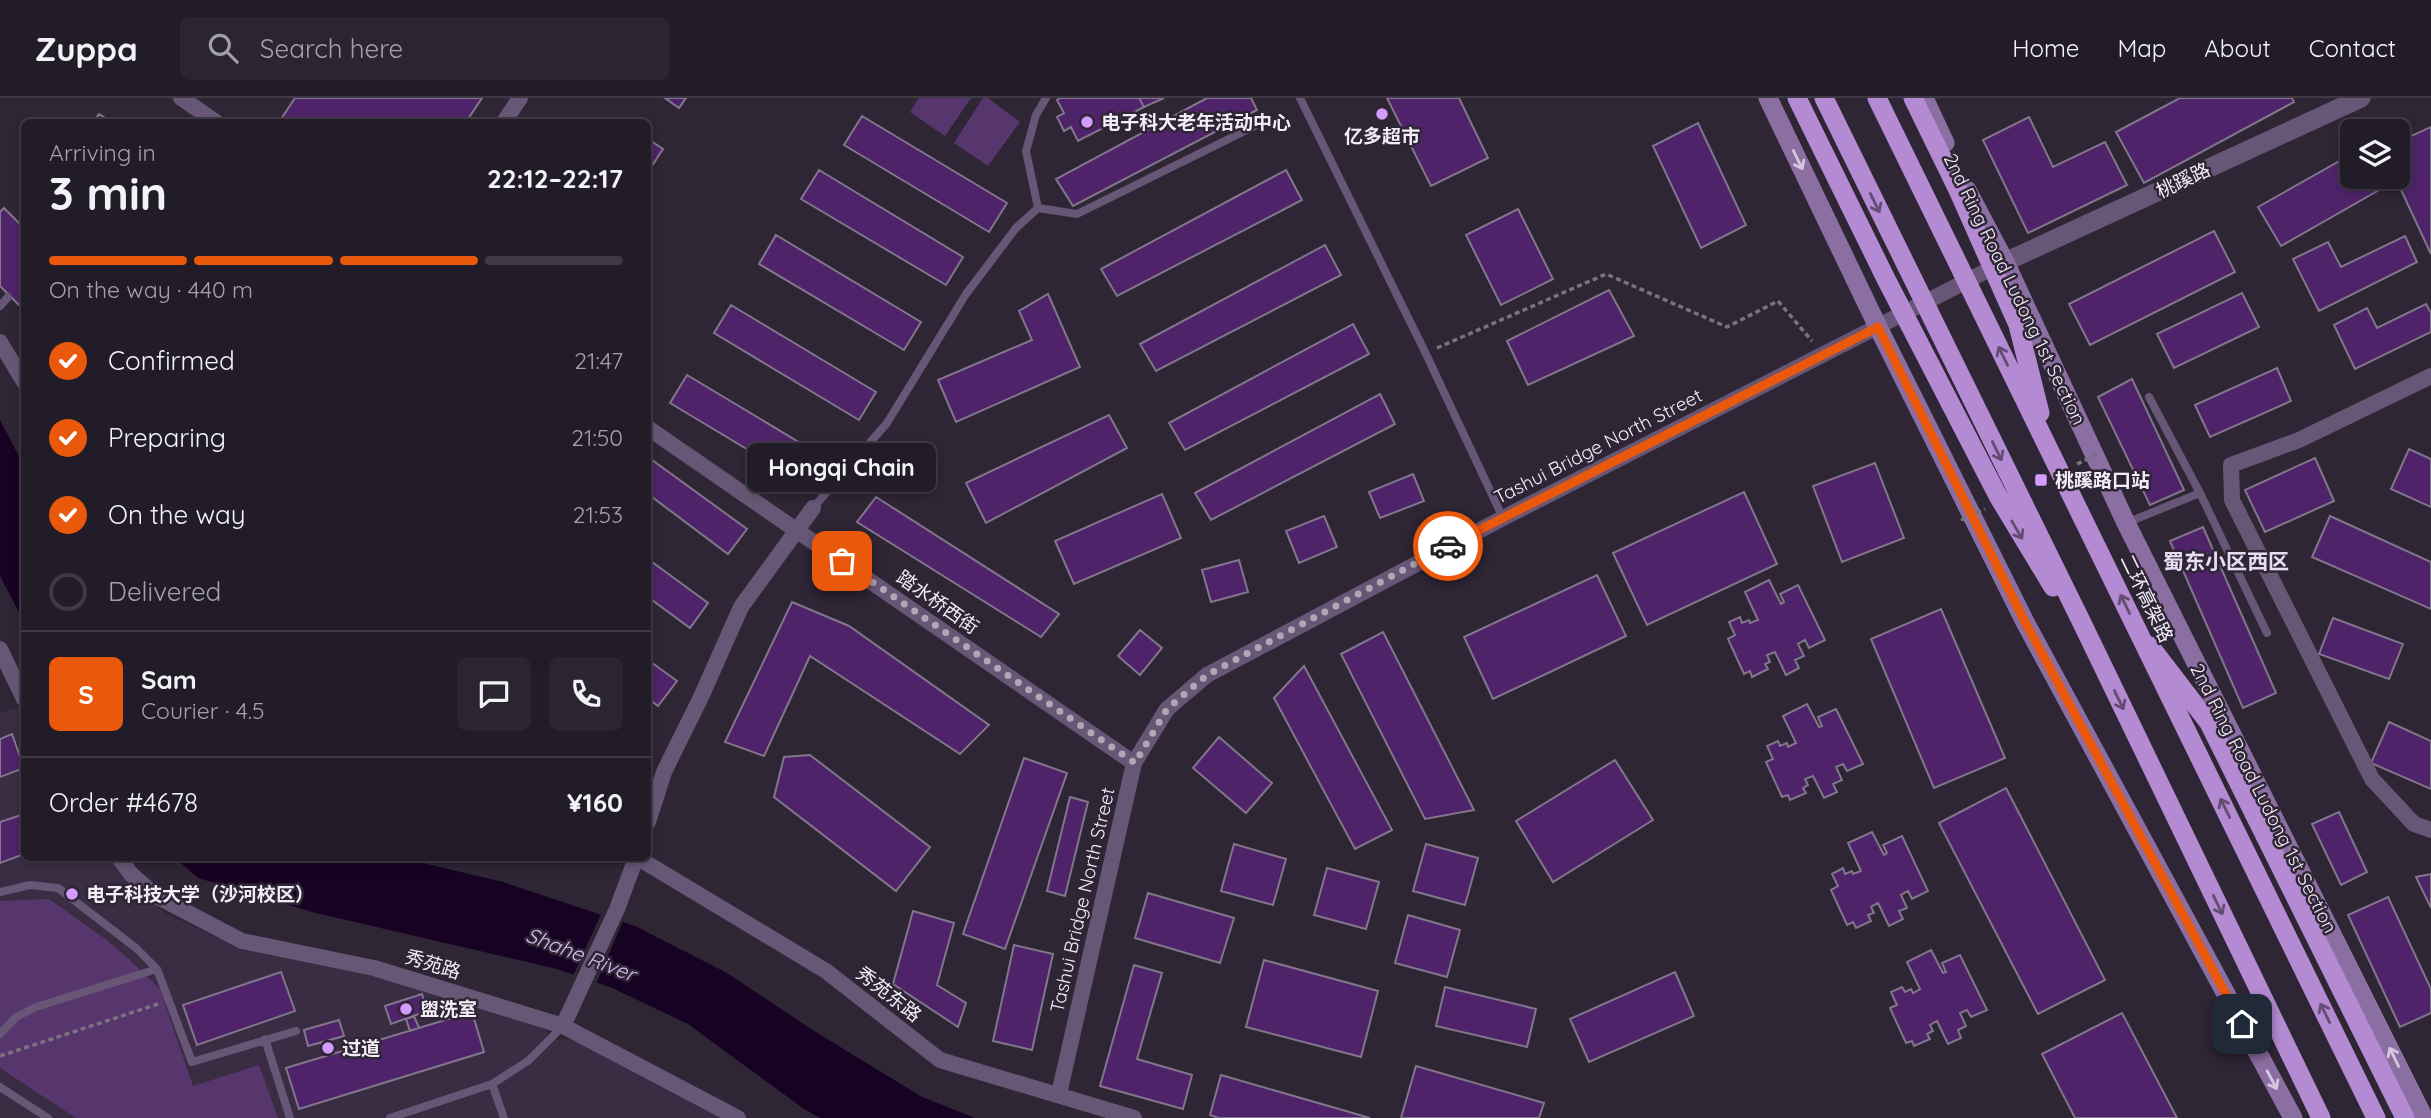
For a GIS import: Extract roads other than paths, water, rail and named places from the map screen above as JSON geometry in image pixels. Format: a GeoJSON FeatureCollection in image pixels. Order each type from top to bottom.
{"type":"FeatureCollection","features":[{"type":"Feature","properties":{"kind":"highway"},"geometry":{"type":"LineString","coordinates":[[1797,98],[1998,496],[2045,577],[2082,623]]}},
{"type":"Feature","properties":{"kind":"highway"},"geometry":{"type":"LineString","coordinates":[[1824,98],[2321,1118]]}},
{"type":"Feature","properties":{"kind":"highway","name":"二环高架路"},"geometry":{"type":"LineString","coordinates":[[1877,98],[2376,1118]]}},
{"type":"Feature","properties":{"kind":"highway"},"geometry":{"type":"LineString","coordinates":[[1913,98],[1957,188],[2018,325],[2050,452]]}},
{"type":"Feature","properties":{"kind":"highway"},"geometry":{"type":"LineString","coordinates":[[2137,629],[2209,723],[2405,1118]]}},
{"type":"Feature","properties":{"kind":"main road"},"geometry":{"type":"LineString","coordinates":[[1768,98],[2025,622],[2293,1118]]}},
{"type":"Feature","properties":{"kind":"main road","name":"2nd Ring Road Ludong 1st Section"},"geometry":{"type":"LineString","coordinates":[[1924,98],[1966,190],[2005,262],[2126,523],[2424,1118]]}},
{"type":"Feature","properties":{"kind":"street"},"geometry":{"type":"LineString","coordinates":[[181,98],[212,119]]}},
{"type":"Feature","properties":{"kind":"street"},"geometry":{"type":"LineString","coordinates":[[505,119],[520,98]]}},
{"type":"Feature","properties":{"kind":"street","name":"桃蹊路"},"geometry":{"type":"LineString","coordinates":[[2005,262],[2361,98]]}},
{"type":"Feature","properties":{"kind":"street","name":"Tashui Bridge North Street"},"geometry":{"type":"LineString","coordinates":[[1059,1094],[1135,763],[1167,709],[1207,675],[1503,517],[2005,262]]}},
{"type":"Feature","properties":{"kind":"street"},"geometry":{"type":"LineString","coordinates":[[0,342],[21,377]]}},
{"type":"Feature","properties":{"kind":"street"},"geometry":{"type":"LineString","coordinates":[[2431,376],[2298,440],[2231,465],[2232,500],[2372,779],[2414,824],[2431,830]]}},
{"type":"Feature","properties":{"kind":"street","name":"踏水桥西街"},"geometry":{"type":"LineString","coordinates":[[651,430],[1135,763]]}},
{"type":"Feature","properties":{"kind":"street"},"geometry":{"type":"LineString","coordinates":[[651,813],[664,772],[741,607],[813,508]]}},
{"type":"Feature","properties":{"kind":"street"},"geometry":{"type":"LineString","coordinates":[[0,649],[21,693]]}},
{"type":"Feature","properties":{"kind":"street","name":"秀苑路"},"geometry":{"type":"LineString","coordinates":[[121,861],[131,874],[156,896],[242,941],[374,968],[563,1026],[738,1118]]}},
{"type":"Feature","properties":{"kind":"street"},"geometry":{"type":"LineString","coordinates":[[563,1026],[636,861]]}},
{"type":"Feature","properties":{"kind":"street","name":"秀苑东路"},"geometry":{"type":"LineString","coordinates":[[642,861],[826,971],[940,1060],[1134,1118]]}},
{"type":"Feature","properties":{"kind":"lane"},"geometry":{"type":"LineString","coordinates":[[1038,208],[1026,151],[1036,115],[1046,98]]}},
{"type":"Feature","properties":{"kind":"lane"},"geometry":{"type":"LineString","coordinates":[[1300,98],[1503,517]]}},
{"type":"Feature","properties":{"kind":"lane"},"geometry":{"type":"LineString","coordinates":[[1038,208],[1077,214],[1263,122]]}},
{"type":"Feature","properties":{"kind":"lane"},"geometry":{"type":"LineString","coordinates":[[813,508],[887,424],[966,294],[1016,228],[1038,208]]}},
{"type":"Feature","properties":{"kind":"lane"},"geometry":{"type":"LineString","coordinates":[[0,306],[8,297]]}},
{"type":"Feature","properties":{"kind":"lane"},"geometry":{"type":"LineString","coordinates":[[2149,397],[2200,493],[2267,633]]}},
{"type":"Feature","properties":{"kind":"lane"},"geometry":{"type":"LineString","coordinates":[[2126,523],[2200,493]]}},
{"type":"Feature","properties":{"kind":"lane"},"geometry":{"type":"LineString","coordinates":[[0,892],[30,885],[58,888],[136,948],[157,969],[192,1062],[296,1031]]}},
{"type":"Feature","properties":{"kind":"lane"},"geometry":{"type":"LineString","coordinates":[[0,1034],[16,1017],[36,1007],[157,969]]}},
{"type":"Feature","properties":{"kind":"lane"},"geometry":{"type":"LineString","coordinates":[[390,1118],[492,1084],[528,1061],[563,1026]]}},
{"type":"Feature","properties":{"kind":"lane"},"geometry":{"type":"LineString","coordinates":[[265,1040],[290,1118]]}},
{"type":"Feature","properties":{"kind":"lane"},"geometry":{"type":"LineString","coordinates":[[492,1084],[504,1118]]}},
{"type":"Feature","properties":{"kind":"lane"},"geometry":{"type":"LineString","coordinates":[[0,1087],[48,1118]]}},
{"type":"Feature","properties":{"kind":"water"},"geometry":{"type":"Polygon","coordinates":[[[0,420],[21,460],[21,616],[0,576],[0,420]]]}},
{"type":"Feature","properties":{"kind":"water","name":"Shahe River"},"geometry":{"type":"Polygon","coordinates":[[[178,861],[415,861],[503,882],[635,926],[727,973],[811,1029],[922,1097],[975,1118],[820,1118],[688,1024],[610,987],[557,969],[316,913],[198,878],[178,861]]]}},
{"type":"Feature","properties":{"kind":"place","name":"亿多超市"},"geometry":{"type":"Point","coordinates":[1382,114]}},
{"type":"Feature","properties":{"kind":"place","name":"电子科大老年活动中心"},"geometry":{"type":"Point","coordinates":[1087,122]}},
{"type":"Feature","properties":{"kind":"place","name":"桃蹊路口站"},"geometry":{"type":"Point","coordinates":[2041,480]}},
{"type":"Feature","properties":{"kind":"place","name":"Hongqi Chain"},"geometry":{"type":"Point","coordinates":[842,561]}},
{"type":"Feature","properties":{"kind":"place","name":"电子科技大学（沙河校区）"},"geometry":{"type":"Point","coordinates":[72,894]}},
{"type":"Feature","properties":{"kind":"place","name":"盥洗室"},"geometry":{"type":"Point","coordinates":[406,1009]}},
{"type":"Feature","properties":{"kind":"place","name":"过道"},"geometry":{"type":"Point","coordinates":[328,1048]}},
{"type":"Feature","properties":{"kind":"district","name":"蜀东小区西区"},"geometry":{"type":"Point","coordinates":[2226,561]}}]}
